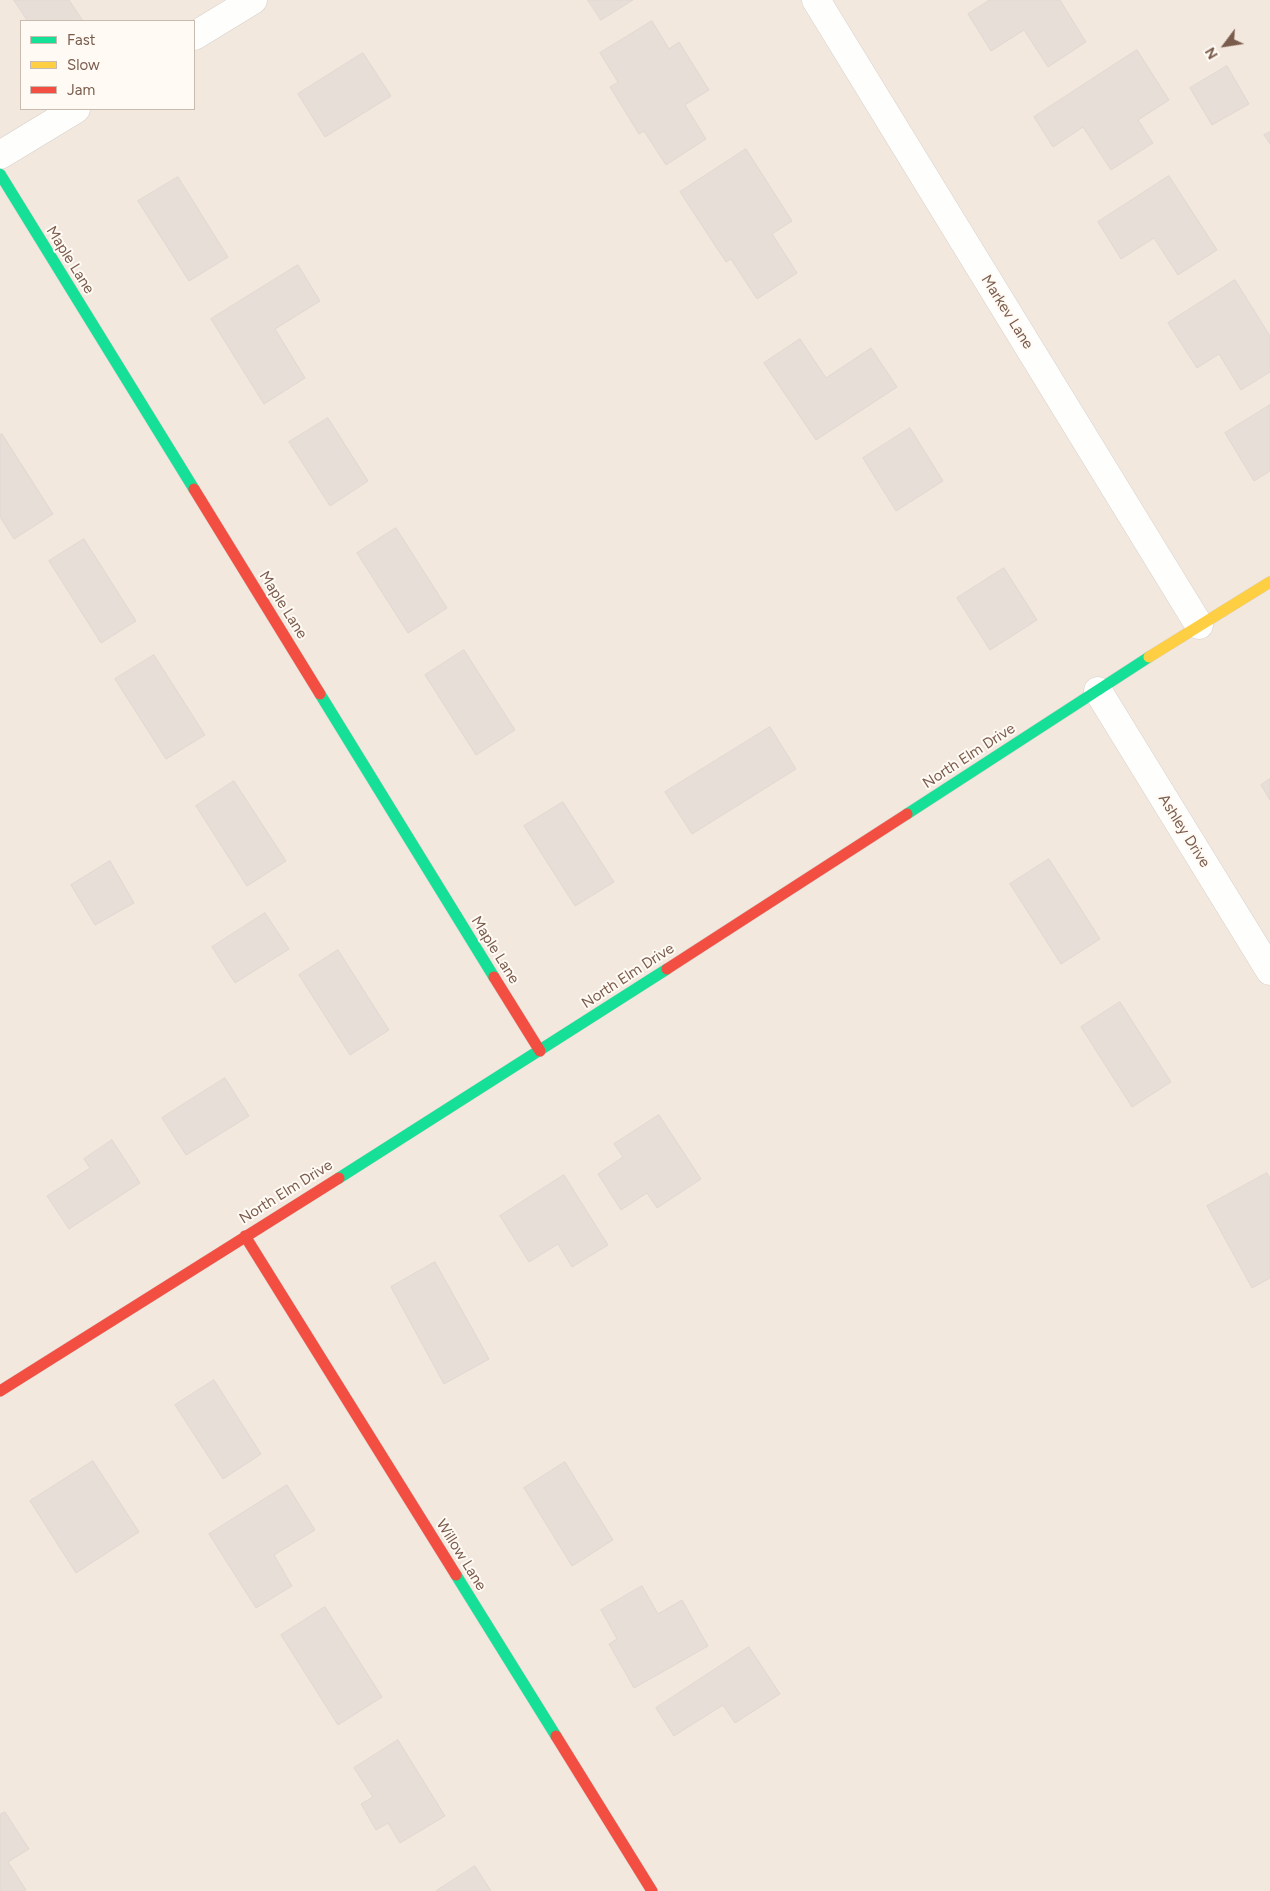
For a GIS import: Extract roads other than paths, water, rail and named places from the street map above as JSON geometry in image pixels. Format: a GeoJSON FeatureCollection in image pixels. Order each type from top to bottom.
{"type":"FeatureCollection","features":[{"type":"Feature","properties":{"kind":"street"},"geometry":{"type":"LineString","coordinates":[[195,35],[253,0]]}},
{"type":"Feature","properties":{"kind":"street","name":"Markev Lane"},"geometry":{"type":"LineString","coordinates":[[816,0],[1199,625]]}},
{"type":"Feature","properties":{"kind":"street"},"geometry":{"type":"LineString","coordinates":[[0,155],[74,110]]}},
{"type":"Feature","properties":{"kind":"street","name":"Maple Lane"},"geometry":{"type":"LineString","coordinates":[[0,174],[540,1051]]}},
{"type":"Feature","properties":{"kind":"street","name":"North Elm Drive"},"geometry":{"type":"LineString","coordinates":[[0,1391],[540,1051],[1199,625],[1270,582]]}},
{"type":"Feature","properties":{"kind":"street","name":"Ashley Drive"},"geometry":{"type":"LineString","coordinates":[[1098,691],[1270,972]]}},
{"type":"Feature","properties":{"kind":"street","name":"Willow Lane"},"geometry":{"type":"LineString","coordinates":[[245,1236],[652,1891]]}}]}
